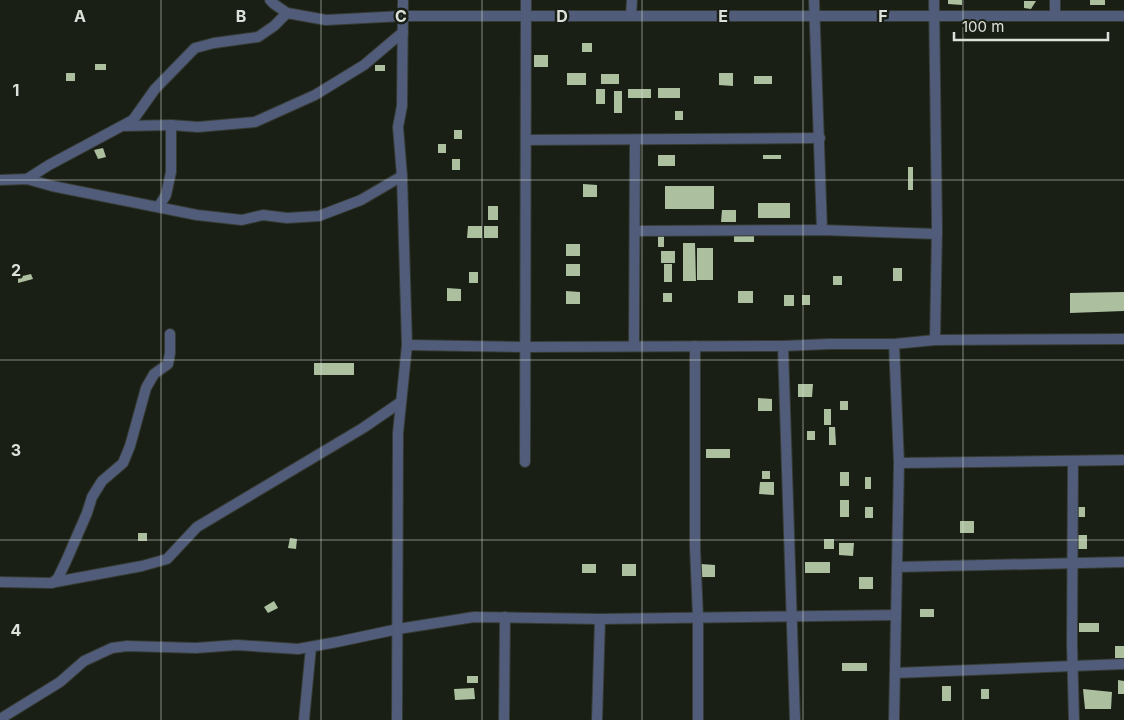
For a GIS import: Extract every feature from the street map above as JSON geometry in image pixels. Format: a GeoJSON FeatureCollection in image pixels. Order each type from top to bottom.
{"type":"FeatureCollection","features":[{"type":"Feature","properties":{"kind":"street"},"geometry":{"type":"LineString","coordinates":[[270,0],[287,13],[326,20],[403,16],[1124,16]]}},
{"type":"Feature","properties":{"kind":"street"},"geometry":{"type":"LineString","coordinates":[[397,720],[398,433],[407,345],[402,176],[398,127],[402,106],[403,0]]}},
{"type":"Feature","properties":{"kind":"street"},"geometry":{"type":"LineString","coordinates":[[525,462],[526,0]]}},
{"type":"Feature","properties":{"kind":"street"},"geometry":{"type":"LineString","coordinates":[[631,16],[632,0]]}},
{"type":"Feature","properties":{"kind":"street"},"geometry":{"type":"LineString","coordinates":[[814,0],[822,230]]}},
{"type":"Feature","properties":{"kind":"street"},"geometry":{"type":"LineString","coordinates":[[934,0],[937,234],[935,340]]}},
{"type":"Feature","properties":{"kind":"street"},"geometry":{"type":"LineString","coordinates":[[1055,0],[1055,16]]}},
{"type":"Feature","properties":{"kind":"street"},"geometry":{"type":"LineString","coordinates":[[27,179],[48,165],[133,120],[155,89],[195,48],[258,37],[274,26],[287,13]]}},
{"type":"Feature","properties":{"kind":"street"},"geometry":{"type":"LineString","coordinates":[[122,126],[171,125],[198,127],[255,122],[315,95],[364,65],[403,32]]}},
{"type":"Feature","properties":{"kind":"street"},"geometry":{"type":"LineString","coordinates":[[159,206],[166,195],[171,172],[171,125]]}},
{"type":"Feature","properties":{"kind":"street"},"geometry":{"type":"LineString","coordinates":[[526,140],[820,138]]}},
{"type":"Feature","properties":{"kind":"street"},"geometry":{"type":"LineString","coordinates":[[634,346],[635,140]]}},
{"type":"Feature","properties":{"kind":"street"},"geometry":{"type":"LineString","coordinates":[[0,180],[27,179],[197,215],[242,220],[262,215],[287,218],[319,216],[361,200],[402,176]]}},
{"type":"Feature","properties":{"kind":"street"},"geometry":{"type":"LineString","coordinates":[[635,231],[822,230],[937,234]]}},
{"type":"Feature","properties":{"kind":"street"},"geometry":{"type":"LineString","coordinates":[[52,583],[58,578],[67,559],[92,497],[102,481],[123,463],[130,446],[146,388],[154,374],[168,364],[170,334]]}},
{"type":"Feature","properties":{"kind":"street"},"geometry":{"type":"LineString","coordinates":[[407,345],[525,348],[894,344],[935,340],[1124,340]]}},
{"type":"Feature","properties":{"kind":"street"},"geometry":{"type":"LineString","coordinates":[[894,344],[899,462],[894,720]]}},
{"type":"Feature","properties":{"kind":"street"},"geometry":{"type":"LineString","coordinates":[[695,346],[695,548],[698,617],[698,720]]}},
{"type":"Feature","properties":{"kind":"street"},"geometry":{"type":"LineString","coordinates":[[783,346],[795,720]]}},
{"type":"Feature","properties":{"kind":"street"},"geometry":{"type":"LineString","coordinates":[[0,582],[52,583],[142,566],[167,559],[197,526],[362,428],[401,402]]}},
{"type":"Feature","properties":{"kind":"street"},"geometry":{"type":"LineString","coordinates":[[899,462],[1073,462],[1124,460]]}},
{"type":"Feature","properties":{"kind":"street"},"geometry":{"type":"LineString","coordinates":[[1073,462],[1072,666],[1074,720]]}},
{"type":"Feature","properties":{"kind":"street"},"geometry":{"type":"LineString","coordinates":[[897,567],[1124,562]]}},
{"type":"Feature","properties":{"kind":"street"},"geometry":{"type":"LineString","coordinates":[[0,719],[60,682],[84,661],[112,648],[127,646],[196,648],[237,645],[298,649],[398,629],[474,617],[600,619],[896,615]]}},
{"type":"Feature","properties":{"kind":"street"},"geometry":{"type":"LineString","coordinates":[[504,720],[506,617]]}},
{"type":"Feature","properties":{"kind":"street"},"geometry":{"type":"LineString","coordinates":[[597,720],[600,619]]}},
{"type":"Feature","properties":{"kind":"street"},"geometry":{"type":"LineString","coordinates":[[304,720],[311,647]]}},
{"type":"Feature","properties":{"kind":"street"},"geometry":{"type":"LineString","coordinates":[[895,673],[1124,664]]}},
{"type":"Feature","properties":{"kind":"building"},"geometry":{"type":"Polygon","coordinates":[[[948,0],[962,0],[962,5],[948,4],[948,0]]]}},
{"type":"Feature","properties":{"kind":"building"},"geometry":{"type":"Polygon","coordinates":[[[1090,0],[1105,0],[1105,5],[1090,5],[1090,0]]]}},
{"type":"Feature","properties":{"kind":"building"},"geometry":{"type":"Polygon","coordinates":[[[1024,1],[1036,1],[1031,9],[1024,8],[1024,1]]]}},
{"type":"Feature","properties":{"kind":"building"},"geometry":{"type":"Polygon","coordinates":[[[582,43],[592,43],[592,52],[582,52],[582,43]]]}},
{"type":"Feature","properties":{"kind":"building"},"geometry":{"type":"Polygon","coordinates":[[[534,55],[548,55],[548,67],[534,67],[534,55]]]}},
{"type":"Feature","properties":{"kind":"building"},"geometry":{"type":"Polygon","coordinates":[[[95,64],[106,64],[106,70],[95,70],[95,64]]]}},
{"type":"Feature","properties":{"kind":"building"},"geometry":{"type":"Polygon","coordinates":[[[375,65],[385,65],[385,71],[375,71],[375,65]]]}},
{"type":"Feature","properties":{"kind":"building"},"geometry":{"type":"Polygon","coordinates":[[[66,73],[75,73],[75,81],[66,81],[66,73]]]}},
{"type":"Feature","properties":{"kind":"building"},"geometry":{"type":"Polygon","coordinates":[[[567,73],[586,73],[586,85],[567,85],[567,73]]]}},
{"type":"Feature","properties":{"kind":"building"},"geometry":{"type":"Polygon","coordinates":[[[719,73],[733,73],[733,86],[719,85],[719,73]]]}},
{"type":"Feature","properties":{"kind":"building"},"geometry":{"type":"Polygon","coordinates":[[[601,74],[619,74],[619,84],[601,84],[601,74]]]}},
{"type":"Feature","properties":{"kind":"building"},"geometry":{"type":"Polygon","coordinates":[[[754,76],[772,76],[772,84],[754,84],[754,76]]]}},
{"type":"Feature","properties":{"kind":"building"},"geometry":{"type":"Polygon","coordinates":[[[658,88],[680,88],[680,98],[658,98],[658,88]]]}},
{"type":"Feature","properties":{"kind":"building"},"geometry":{"type":"Polygon","coordinates":[[[596,89],[605,89],[605,104],[596,104],[596,89]]]}},
{"type":"Feature","properties":{"kind":"building"},"geometry":{"type":"Polygon","coordinates":[[[628,89],[651,89],[651,98],[628,98],[628,89]]]}},
{"type":"Feature","properties":{"kind":"building"},"geometry":{"type":"Polygon","coordinates":[[[614,91],[622,91],[622,113],[614,113],[614,91]]]}},
{"type":"Feature","properties":{"kind":"building"},"geometry":{"type":"Polygon","coordinates":[[[675,111],[683,111],[683,120],[675,120],[675,111]]]}},
{"type":"Feature","properties":{"kind":"building"},"geometry":{"type":"Polygon","coordinates":[[[454,130],[462,130],[462,139],[454,139],[454,130]]]}},
{"type":"Feature","properties":{"kind":"building"},"geometry":{"type":"Polygon","coordinates":[[[438,144],[446,144],[446,153],[438,153],[438,144]]]}},
{"type":"Feature","properties":{"kind":"building"},"geometry":{"type":"Polygon","coordinates":[[[103,148],[106,157],[98,159],[94,150],[103,148]]]}},
{"type":"Feature","properties":{"kind":"building"},"geometry":{"type":"Polygon","coordinates":[[[658,155],[675,155],[675,166],[658,166],[658,155]]]}},
{"type":"Feature","properties":{"kind":"building"},"geometry":{"type":"Polygon","coordinates":[[[763,155],[781,155],[781,159],[763,159],[763,155]]]}},
{"type":"Feature","properties":{"kind":"building"},"geometry":{"type":"Polygon","coordinates":[[[452,159],[460,159],[460,170],[452,170],[452,159]]]}},
{"type":"Feature","properties":{"kind":"building"},"geometry":{"type":"Polygon","coordinates":[[[908,167],[913,167],[913,190],[908,190],[908,167]]]}},
{"type":"Feature","properties":{"kind":"building"},"geometry":{"type":"Polygon","coordinates":[[[583,184],[597,185],[597,197],[583,197],[583,184]]]}},
{"type":"Feature","properties":{"kind":"building"},"geometry":{"type":"Polygon","coordinates":[[[665,186],[714,186],[714,209],[665,209],[665,186]]]}},
{"type":"Feature","properties":{"kind":"building"},"geometry":{"type":"Polygon","coordinates":[[[758,203],[790,203],[790,218],[758,218],[758,203]]]}},
{"type":"Feature","properties":{"kind":"building"},"geometry":{"type":"Polygon","coordinates":[[[488,206],[498,206],[498,220],[488,220],[488,206]]]}},
{"type":"Feature","properties":{"kind":"building"},"geometry":{"type":"Polygon","coordinates":[[[722,210],[736,210],[736,222],[721,222],[722,210]]]}},
{"type":"Feature","properties":{"kind":"building"},"geometry":{"type":"Polygon","coordinates":[[[468,226],[482,226],[482,238],[467,238],[468,226]]]}},
{"type":"Feature","properties":{"kind":"building"},"geometry":{"type":"Polygon","coordinates":[[[484,226],[498,226],[498,238],[484,238],[484,226]]]}},
{"type":"Feature","properties":{"kind":"building"},"geometry":{"type":"Polygon","coordinates":[[[658,235],[664,235],[664,247],[658,247],[658,235]]]}},
{"type":"Feature","properties":{"kind":"building"},"geometry":{"type":"Polygon","coordinates":[[[734,235],[754,235],[754,242],[734,242],[734,235]]]}},
{"type":"Feature","properties":{"kind":"building"},"geometry":{"type":"Polygon","coordinates":[[[683,243],[695,243],[696,281],[683,281],[683,243]]]}},
{"type":"Feature","properties":{"kind":"building"},"geometry":{"type":"Polygon","coordinates":[[[566,244],[580,244],[580,256],[566,256],[566,244]]]}},
{"type":"Feature","properties":{"kind":"building"},"geometry":{"type":"Polygon","coordinates":[[[697,248],[713,248],[713,280],[697,280],[697,248]]]}},
{"type":"Feature","properties":{"kind":"building"},"geometry":{"type":"Polygon","coordinates":[[[661,251],[675,251],[675,263],[661,263],[661,251]]]}},
{"type":"Feature","properties":{"kind":"building"},"geometry":{"type":"Polygon","coordinates":[[[566,264],[580,264],[580,276],[566,276],[566,264]]]}},
{"type":"Feature","properties":{"kind":"building"},"geometry":{"type":"Polygon","coordinates":[[[664,264],[672,264],[672,282],[664,282],[664,264]]]}},
{"type":"Feature","properties":{"kind":"building"},"geometry":{"type":"Polygon","coordinates":[[[893,268],[902,268],[902,281],[893,281],[893,268]]]}},
{"type":"Feature","properties":{"kind":"building"},"geometry":{"type":"Polygon","coordinates":[[[469,272],[478,272],[478,283],[469,283],[469,272]]]}},
{"type":"Feature","properties":{"kind":"building"},"geometry":{"type":"Polygon","coordinates":[[[31,274],[33,279],[18,283],[18,277],[31,274]]]}},
{"type":"Feature","properties":{"kind":"building"},"geometry":{"type":"Polygon","coordinates":[[[833,276],[842,276],[842,285],[833,285],[833,276]]]}},
{"type":"Feature","properties":{"kind":"building"},"geometry":{"type":"Polygon","coordinates":[[[447,288],[461,289],[461,301],[447,301],[447,288]]]}},
{"type":"Feature","properties":{"kind":"building"},"geometry":{"type":"Polygon","coordinates":[[[566,291],[580,292],[580,304],[566,304],[566,291]]]}},
{"type":"Feature","properties":{"kind":"building"},"geometry":{"type":"Polygon","coordinates":[[[738,291],[753,291],[753,303],[738,303],[738,291]]]}},
{"type":"Feature","properties":{"kind":"building"},"geometry":{"type":"Polygon","coordinates":[[[1124,292],[1124,311],[1070,313],[1070,293],[1124,292]]]}},
{"type":"Feature","properties":{"kind":"building"},"geometry":{"type":"Polygon","coordinates":[[[663,293],[672,293],[672,302],[663,302],[663,293]]]}},
{"type":"Feature","properties":{"kind":"building"},"geometry":{"type":"Polygon","coordinates":[[[784,295],[794,295],[794,306],[784,306],[784,295]]]}},
{"type":"Feature","properties":{"kind":"building"},"geometry":{"type":"Polygon","coordinates":[[[802,295],[810,295],[810,305],[802,305],[802,295]]]}},
{"type":"Feature","properties":{"kind":"building"},"geometry":{"type":"Polygon","coordinates":[[[314,363],[354,363],[354,375],[314,375],[314,363]]]}},
{"type":"Feature","properties":{"kind":"building"},"geometry":{"type":"Polygon","coordinates":[[[798,384],[813,384],[812,397],[798,397],[798,384]]]}},
{"type":"Feature","properties":{"kind":"building"},"geometry":{"type":"Polygon","coordinates":[[[758,398],[772,399],[772,411],[758,411],[758,398]]]}},
{"type":"Feature","properties":{"kind":"building"},"geometry":{"type":"Polygon","coordinates":[[[840,401],[848,401],[848,410],[840,410],[840,401]]]}},
{"type":"Feature","properties":{"kind":"building"},"geometry":{"type":"Polygon","coordinates":[[[824,409],[831,409],[831,425],[824,425],[824,409]]]}},
{"type":"Feature","properties":{"kind":"building"},"geometry":{"type":"Polygon","coordinates":[[[829,427],[835,427],[836,445],[829,445],[829,427]]]}},
{"type":"Feature","properties":{"kind":"building"},"geometry":{"type":"Polygon","coordinates":[[[807,431],[815,431],[815,440],[807,440],[807,431]]]}},
{"type":"Feature","properties":{"kind":"building"},"geometry":{"type":"Polygon","coordinates":[[[706,449],[730,449],[730,458],[706,458],[706,449]]]}},
{"type":"Feature","properties":{"kind":"building"},"geometry":{"type":"Polygon","coordinates":[[[762,471],[770,471],[770,479],[762,479],[762,471]]]}},
{"type":"Feature","properties":{"kind":"building"},"geometry":{"type":"Polygon","coordinates":[[[840,472],[849,472],[849,486],[840,486],[840,472]]]}},
{"type":"Feature","properties":{"kind":"building"},"geometry":{"type":"Polygon","coordinates":[[[865,477],[871,477],[871,489],[865,489],[865,477]]]}},
{"type":"Feature","properties":{"kind":"building"},"geometry":{"type":"Polygon","coordinates":[[[760,482],[774,482],[774,495],[759,494],[760,482]]]}},
{"type":"Feature","properties":{"kind":"building"},"geometry":{"type":"Polygon","coordinates":[[[840,500],[849,500],[849,517],[840,517],[840,500]]]}},
{"type":"Feature","properties":{"kind":"building"},"geometry":{"type":"Polygon","coordinates":[[[865,507],[873,507],[873,518],[865,518],[865,507]]]}},
{"type":"Feature","properties":{"kind":"building"},"geometry":{"type":"Polygon","coordinates":[[[1077,507],[1085,507],[1085,517],[1077,517],[1077,507]]]}},
{"type":"Feature","properties":{"kind":"building"},"geometry":{"type":"Polygon","coordinates":[[[960,521],[974,521],[974,533],[960,533],[960,521]]]}},
{"type":"Feature","properties":{"kind":"building"},"geometry":{"type":"Polygon","coordinates":[[[138,533],[147,533],[147,541],[138,541],[138,533]]]}},
{"type":"Feature","properties":{"kind":"building"},"geometry":{"type":"Polygon","coordinates":[[[1078,535],[1087,535],[1087,549],[1078,549],[1078,535]]]}},
{"type":"Feature","properties":{"kind":"building"},"geometry":{"type":"Polygon","coordinates":[[[290,538],[297,539],[296,549],[288,548],[290,538]]]}},
{"type":"Feature","properties":{"kind":"building"},"geometry":{"type":"Polygon","coordinates":[[[824,539],[834,539],[834,549],[824,549],[824,539]]]}},
{"type":"Feature","properties":{"kind":"building"},"geometry":{"type":"Polygon","coordinates":[[[839,543],[854,543],[853,556],[839,555],[839,543]]]}},
{"type":"Feature","properties":{"kind":"building"},"geometry":{"type":"Polygon","coordinates":[[[805,562],[830,562],[830,573],[805,573],[805,562]]]}},
{"type":"Feature","properties":{"kind":"building"},"geometry":{"type":"Polygon","coordinates":[[[582,564],[596,564],[596,573],[582,573],[582,564]]]}},
{"type":"Feature","properties":{"kind":"building"},"geometry":{"type":"Polygon","coordinates":[[[622,564],[636,564],[636,576],[622,576],[622,564]]]}},
{"type":"Feature","properties":{"kind":"building"},"geometry":{"type":"Polygon","coordinates":[[[701,564],[715,565],[715,577],[700,577],[701,564]]]}},
{"type":"Feature","properties":{"kind":"building"},"geometry":{"type":"Polygon","coordinates":[[[859,577],[873,577],[873,589],[859,589],[859,577]]]}},
{"type":"Feature","properties":{"kind":"building"},"geometry":{"type":"Polygon","coordinates":[[[274,601],[278,608],[268,613],[264,607],[274,601]]]}},
{"type":"Feature","properties":{"kind":"building"},"geometry":{"type":"Polygon","coordinates":[[[920,609],[934,609],[934,617],[920,617],[920,609]]]}},
{"type":"Feature","properties":{"kind":"building"},"geometry":{"type":"Polygon","coordinates":[[[1079,623],[1099,623],[1099,632],[1079,632],[1079,623]]]}},
{"type":"Feature","properties":{"kind":"building"},"geometry":{"type":"Polygon","coordinates":[[[1115,646],[1124,646],[1124,658],[1115,658],[1115,646]]]}},
{"type":"Feature","properties":{"kind":"building"},"geometry":{"type":"Polygon","coordinates":[[[842,663],[867,663],[867,671],[842,671],[842,663]]]}},
{"type":"Feature","properties":{"kind":"building"},"geometry":{"type":"Polygon","coordinates":[[[467,676],[478,676],[478,683],[467,683],[467,676]]]}},
{"type":"Feature","properties":{"kind":"building"},"geometry":{"type":"Polygon","coordinates":[[[1118,680],[1124,681],[1124,694],[1118,694],[1118,680]]]}},
{"type":"Feature","properties":{"kind":"building"},"geometry":{"type":"Polygon","coordinates":[[[942,686],[951,686],[951,701],[942,701],[942,686]]]}},
{"type":"Feature","properties":{"kind":"building"},"geometry":{"type":"Polygon","coordinates":[[[474,688],[475,699],[455,700],[454,689],[474,688]]]}},
{"type":"Feature","properties":{"kind":"building"},"geometry":{"type":"Polygon","coordinates":[[[981,689],[989,689],[989,699],[981,699],[981,689]]]}},
{"type":"Feature","properties":{"kind":"building"},"geometry":{"type":"Polygon","coordinates":[[[1083,689],[1112,692],[1111,709],[1085,709],[1083,689]]]}}]}
